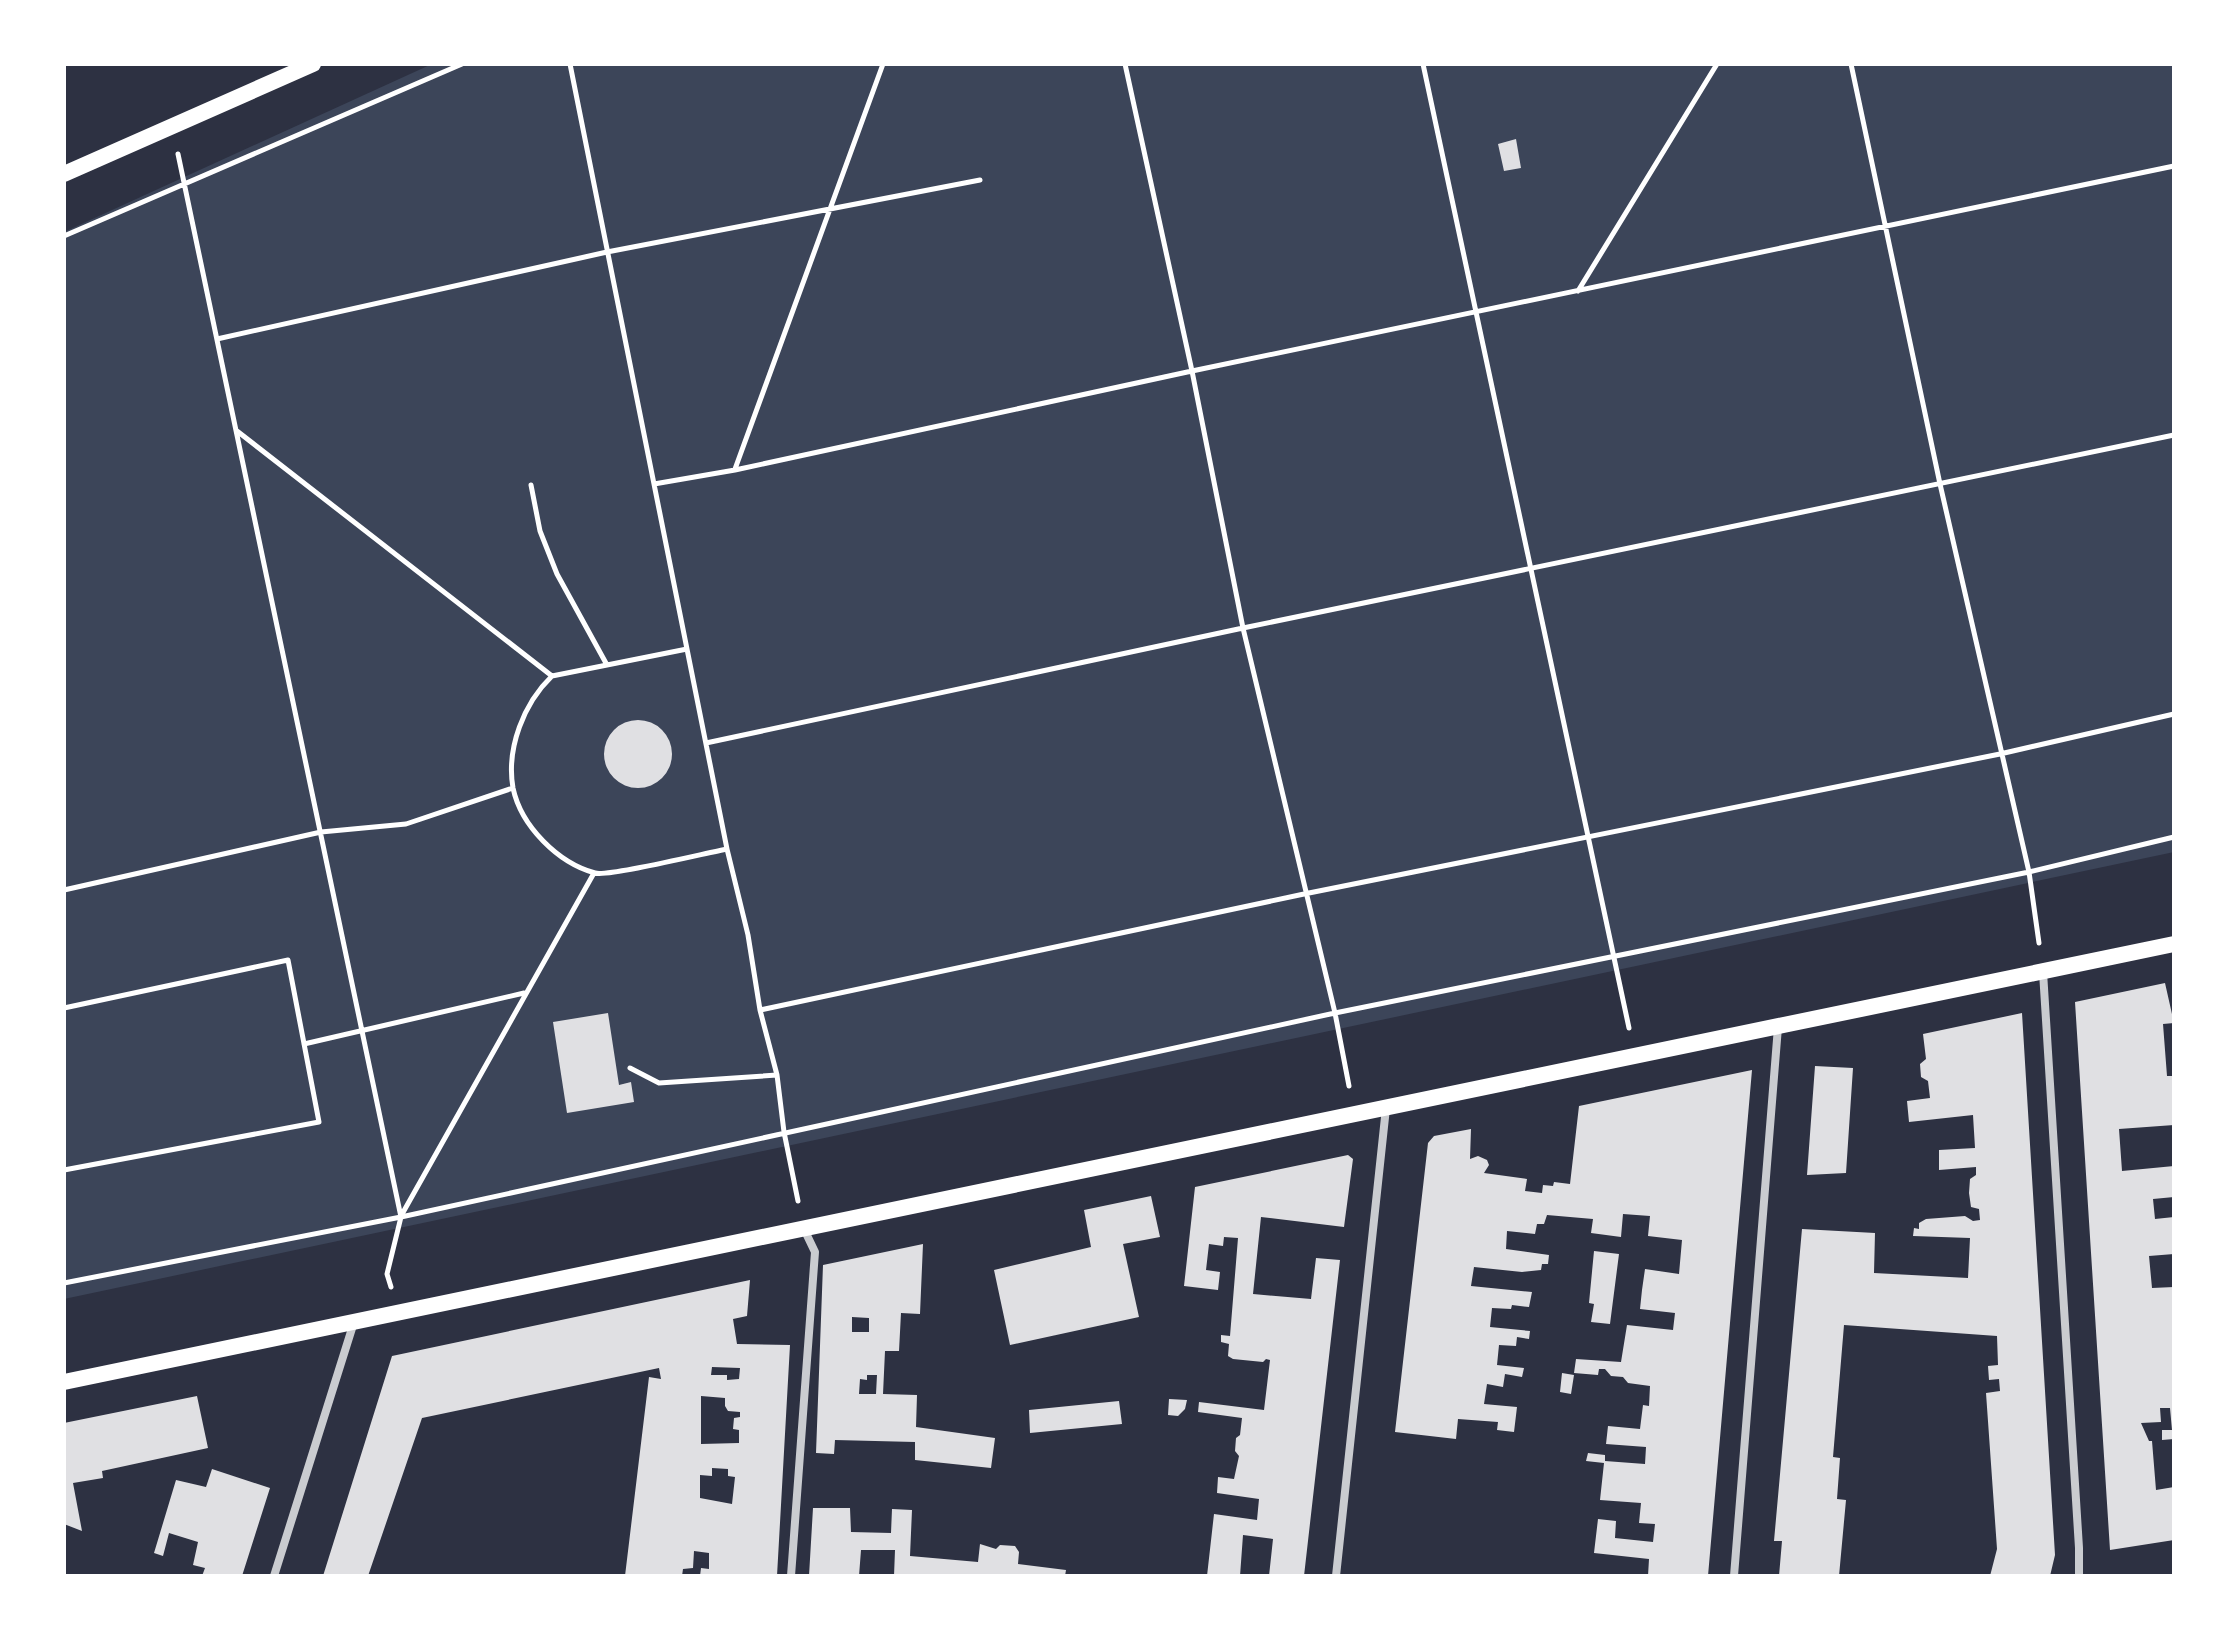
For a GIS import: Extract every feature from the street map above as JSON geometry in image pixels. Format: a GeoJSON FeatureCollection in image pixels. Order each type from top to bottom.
{"type":"FeatureCollection","features":[{"type":"Feature","properties":{"kind":"main road"},"geometry":{"type":"LineString","coordinates":[[64,174],[309,65]]}},
{"type":"Feature","properties":{"kind":"main road"},"geometry":{"type":"LineString","coordinates":[[64,1382],[2174,944]]}},
{"type":"Feature","properties":{"kind":"street"},"geometry":{"type":"LineString","coordinates":[[2043,972],[2079,1576]]}},
{"type":"Feature","properties":{"kind":"street"},"geometry":{"type":"LineString","coordinates":[[1734,1576],[1778,1026]]}},
{"type":"Feature","properties":{"kind":"street"},"geometry":{"type":"LineString","coordinates":[[1336,1576],[1386,1108]]}},
{"type":"Feature","properties":{"kind":"street"},"geometry":{"type":"LineString","coordinates":[[791,1576],[815,1252],[804,1229]]}},
{"type":"Feature","properties":{"kind":"street"},"geometry":{"type":"LineString","coordinates":[[274,1576],[354,1322]]}},
{"type":"Feature","properties":{"kind":"path"},"geometry":{"type":"LineString","coordinates":[[64,236],[462,64]]}},
{"type":"Feature","properties":{"kind":"path"},"geometry":{"type":"LineString","coordinates":[[570,64],[727,849],[748,935],[760,1010],[777,1075],[784,1132],[804,1229]]}},
{"type":"Feature","properties":{"kind":"path"},"geometry":{"type":"LineString","coordinates":[[735,470],[883,64]]}},
{"type":"Feature","properties":{"kind":"path"},"geometry":{"type":"LineString","coordinates":[[1125,64],[1192,371],[1243,628],[1304,894],[1335,1013],[1355,1115]]}},
{"type":"Feature","properties":{"kind":"path"},"geometry":{"type":"LineString","coordinates":[[1423,64],[1635,1056]]}},
{"type":"Feature","properties":{"kind":"path"},"geometry":{"type":"LineString","coordinates":[[1578,291],[1717,64]]}},
{"type":"Feature","properties":{"kind":"path"},"geometry":{"type":"LineString","coordinates":[[1851,64],[1883,226],[2029,872],[2043,972]]}},
{"type":"Feature","properties":{"kind":"path"},"geometry":{"type":"LineString","coordinates":[[172,126],[401,1217]]}},
{"type":"Feature","properties":{"kind":"path"},"geometry":{"type":"LineString","coordinates":[[654,484],[735,470],[1192,371],[2174,166]]}},
{"type":"Feature","properties":{"kind":"path"},"geometry":{"type":"LineString","coordinates":[[217,339],[607,252],[980,180]]}},
{"type":"Feature","properties":{"kind":"path"},"geometry":{"type":"LineString","coordinates":[[236,430],[552,676]]}},
{"type":"Feature","properties":{"kind":"path"},"geometry":{"type":"LineString","coordinates":[[706,743],[2174,435]]}},
{"type":"Feature","properties":{"kind":"path"},"geometry":{"type":"LineString","coordinates":[[531,485],[540,531],[557,574],[607,665]]}},
{"type":"Feature","properties":{"kind":"path"},"geometry":{"type":"LineString","coordinates":[[687,649],[552,676],[534,695],[518,728],[513,755],[513,788],[526,817],[547,845],[569,862],[594,873],[727,849]]}},
{"type":"Feature","properties":{"kind":"path"},"geometry":{"type":"LineString","coordinates":[[760,1010],[1304,894],[2000,754],[2174,714]]}},
{"type":"Feature","properties":{"kind":"path"},"geometry":{"type":"LineString","coordinates":[[64,890],[321,832],[406,824],[513,788]]}},
{"type":"Feature","properties":{"kind":"path"},"geometry":{"type":"LineString","coordinates":[[64,1283],[401,1217],[1335,1013],[2029,872],[2174,837]]}},
{"type":"Feature","properties":{"kind":"path"},"geometry":{"type":"LineString","coordinates":[[397,1313],[387,1274],[401,1217],[594,873]]}},
{"type":"Feature","properties":{"kind":"path"},"geometry":{"type":"LineString","coordinates":[[64,1008],[288,960],[319,1122],[64,1170]]}},
{"type":"Feature","properties":{"kind":"path"},"geometry":{"type":"LineString","coordinates":[[304,1044],[525,993]]}},
{"type":"Feature","properties":{"kind":"path"},"geometry":{"type":"LineString","coordinates":[[630,1068],[659,1083],[777,1075]]}},
{"type":"Feature","properties":{"kind":"shaded area"},"geometry":{"type":"Polygon","coordinates":[[[432,64],[2174,64],[2174,852],[64,1299],[64,232],[432,64]]]}},
{"type":"Feature","properties":{"kind":"building"},"geometry":{"type":"Polygon","coordinates":[[[1516,139],[1521,168],[1504,171],[1498,144],[1516,139]]]}},
{"type":"Feature","properties":{"kind":"building"},"geometry":{"type":"Polygon","coordinates":[[[638,720],[662,730],[672,754],[662,778],[638,788],[614,778],[604,754],[614,730],[638,720]]]}},
{"type":"Feature","properties":{"kind":"building"},"geometry":{"type":"Polygon","coordinates":[[[2165,983],[2174,1023],[2163,1024],[2167,1076],[2174,1076],[2174,1125],[2119,1129],[2122,1171],[2174,1166],[2174,1197],[2153,1199],[2155,1219],[2174,1217],[2174,1254],[2149,1256],[2152,1288],[2174,1287],[2174,1439],[2162,1440],[2162,1430],[2172,1430],[2170,1408],[2160,1408],[2161,1422],[2141,1423],[2149,1441],[2152,1441],[2156,1490],[2174,1487],[2174,1540],[2110,1550],[2075,1002],[2165,983]]]}},
{"type":"Feature","properties":{"kind":"building"},"geometry":{"type":"Polygon","coordinates":[[[608,1013],[619,1085],[631,1082],[634,1102],[567,1113],[553,1022],[608,1013]]]}},
{"type":"Feature","properties":{"kind":"building"},"geometry":{"type":"Polygon","coordinates":[[[2022,1013],[2055,1555],[2050,1576],[1990,1576],[1997,1549],[1986,1393],[2000,1391],[1999,1379],[1989,1380],[1988,1366],[1998,1365],[1997,1336],[1844,1325],[1833,1457],[1840,1458],[1837,1499],[1846,1500],[1839,1576],[1779,1576],[1782,1541],[1774,1541],[1802,1229],[1875,1233],[1874,1273],[1968,1278],[1970,1238],[1913,1236],[1914,1228],[1919,1229],[1919,1223],[1926,1219],[1965,1216],[1973,1221],[1980,1220],[1979,1209],[1971,1207],[1969,1193],[1970,1179],[1976,1175],[1976,1167],[1939,1170],[1939,1150],[1975,1148],[1973,1115],[1909,1122],[1907,1101],[1930,1098],[1928,1081],[1921,1077],[1920,1064],[1926,1059],[1923,1034],[2022,1013]]]}},
{"type":"Feature","properties":{"kind":"building"},"geometry":{"type":"Polygon","coordinates":[[[1815,1066],[1853,1068],[1846,1173],[1807,1175],[1815,1066]]]}},
{"type":"Feature","properties":{"kind":"building"},"geometry":{"type":"Polygon","coordinates":[[[1752,1070],[1708,1576],[1648,1576],[1649,1559],[1594,1553],[1598,1519],[1616,1521],[1615,1538],[1653,1542],[1655,1524],[1639,1523],[1641,1503],[1600,1500],[1604,1463],[1586,1461],[1588,1453],[1605,1455],[1605,1461],[1645,1464],[1646,1447],[1606,1444],[1608,1426],[1640,1429],[1643,1405],[1649,1406],[1650,1386],[1628,1383],[1623,1377],[1611,1376],[1605,1369],[1599,1369],[1598,1375],[1574,1373],[1576,1359],[1621,1362],[1627,1325],[1673,1330],[1675,1313],[1640,1309],[1645,1269],[1679,1274],[1682,1240],[1648,1236],[1650,1216],[1623,1214],[1621,1237],[1591,1233],[1593,1219],[1547,1215],[1544,1224],[1537,1224],[1535,1234],[1507,1231],[1506,1249],[1549,1255],[1548,1264],[1542,1264],[1541,1270],[1522,1272],[1474,1267],[1471,1286],[1532,1292],[1529,1307],[1512,1305],[1511,1309],[1492,1308],[1490,1327],[1530,1331],[1529,1339],[1517,1337],[1516,1346],[1499,1345],[1497,1365],[1524,1368],[1522,1377],[1505,1374],[1503,1387],[1487,1384],[1484,1404],[1517,1407],[1514,1432],[1497,1430],[1498,1422],[1458,1419],[1456,1439],[1395,1432],[1428,1143],[1434,1136],[1471,1129],[1470,1159],[1478,1156],[1487,1160],[1489,1165],[1484,1173],[1527,1179],[1525,1191],[1542,1193],[1543,1185],[1553,1186],[1554,1182],[1570,1184],[1579,1106],[1752,1070]]]}},
{"type":"Feature","properties":{"kind":"building"},"geometry":{"type":"Polygon","coordinates":[[[1348,1155],[1353,1159],[1344,1227],[1261,1217],[1253,1294],[1311,1299],[1316,1258],[1340,1260],[1304,1576],[1269,1576],[1273,1539],[1243,1535],[1240,1576],[1207,1576],[1214,1514],[1257,1520],[1259,1499],[1217,1493],[1218,1477],[1234,1479],[1239,1456],[1235,1451],[1236,1438],[1240,1435],[1242,1418],[1198,1412],[1199,1402],[1264,1410],[1270,1360],[1233,1359],[1228,1356],[1229,1344],[1221,1342],[1221,1335],[1230,1336],[1238,1238],[1224,1237],[1223,1246],[1209,1244],[1206,1270],[1220,1272],[1218,1290],[1184,1286],[1195,1187],[1348,1155]]]}},
{"type":"Feature","properties":{"kind":"building"},"geometry":{"type":"Polygon","coordinates":[[[1151,1196],[1160,1237],[1123,1244],[1139,1317],[1010,1345],[994,1270],[1091,1247],[1084,1210],[1151,1196]]]}},
{"type":"Feature","properties":{"kind":"building"},"geometry":{"type":"Polygon","coordinates":[[[923,1244],[920,1314],[901,1313],[899,1351],[885,1351],[883,1394],[917,1395],[916,1427],[995,1438],[991,1468],[915,1460],[915,1442],[835,1440],[834,1454],[816,1453],[823,1265],[923,1244]],[[852,1317],[852,1332],[869,1332],[869,1318],[852,1317]],[[867,1375],[867,1380],[860,1379],[859,1394],[876,1394],[877,1375],[867,1375]]]}},
{"type":"Feature","properties":{"kind":"building"},"geometry":{"type":"Polygon","coordinates":[[[1594,1251],[1619,1254],[1610,1324],[1591,1322],[1594,1304],[1589,1303],[1594,1251]]]}},
{"type":"Feature","properties":{"kind":"building"},"geometry":{"type":"Polygon","coordinates":[[[750,1280],[747,1316],[733,1319],[737,1344],[790,1345],[777,1576],[700,1576],[701,1568],[709,1569],[709,1553],[694,1551],[693,1568],[683,1569],[682,1576],[625,1576],[649,1377],[661,1379],[659,1368],[422,1418],[368,1576],[323,1576],[392,1356],[750,1280]],[[712,1367],[711,1375],[727,1375],[727,1380],[739,1379],[740,1368],[712,1367]],[[701,1396],[701,1444],[739,1443],[739,1430],[733,1429],[734,1418],[740,1417],[740,1412],[728,1411],[725,1398],[701,1396]],[[712,1468],[712,1476],[700,1475],[700,1498],[732,1504],[735,1477],[728,1476],[728,1469],[712,1468]]]}},
{"type":"Feature","properties":{"kind":"building"},"geometry":{"type":"Polygon","coordinates":[[[1562,1373],[1574,1375],[1571,1394],[1560,1392],[1562,1373]]]}},
{"type":"Feature","properties":{"kind":"building"},"geometry":{"type":"Polygon","coordinates":[[[197,1396],[208,1448],[102,1471],[103,1478],[73,1483],[82,1531],[64,1524],[64,1423],[197,1396]]]}},
{"type":"Feature","properties":{"kind":"building"},"geometry":{"type":"Polygon","coordinates":[[[1169,1399],[1187,1400],[1185,1409],[1178,1416],[1168,1415],[1169,1399]]]}},
{"type":"Feature","properties":{"kind":"building"},"geometry":{"type":"Polygon","coordinates":[[[1119,1401],[1122,1424],[1030,1433],[1029,1410],[1119,1401]]]}},
{"type":"Feature","properties":{"kind":"building"},"geometry":{"type":"Polygon","coordinates":[[[212,1469],[270,1488],[242,1576],[202,1576],[205,1568],[193,1565],[198,1542],[169,1533],[163,1556],[154,1553],[176,1480],[206,1487],[212,1469]]]}},
{"type":"Feature","properties":{"kind":"building"},"geometry":{"type":"Polygon","coordinates":[[[813,1508],[850,1508],[851,1532],[891,1533],[892,1509],[912,1510],[910,1556],[978,1562],[980,1544],[996,1549],[1000,1545],[1015,1546],[1019,1552],[1018,1564],[1066,1570],[1065,1576],[894,1576],[895,1550],[861,1550],[859,1576],[809,1576],[813,1508]]]}}]}
